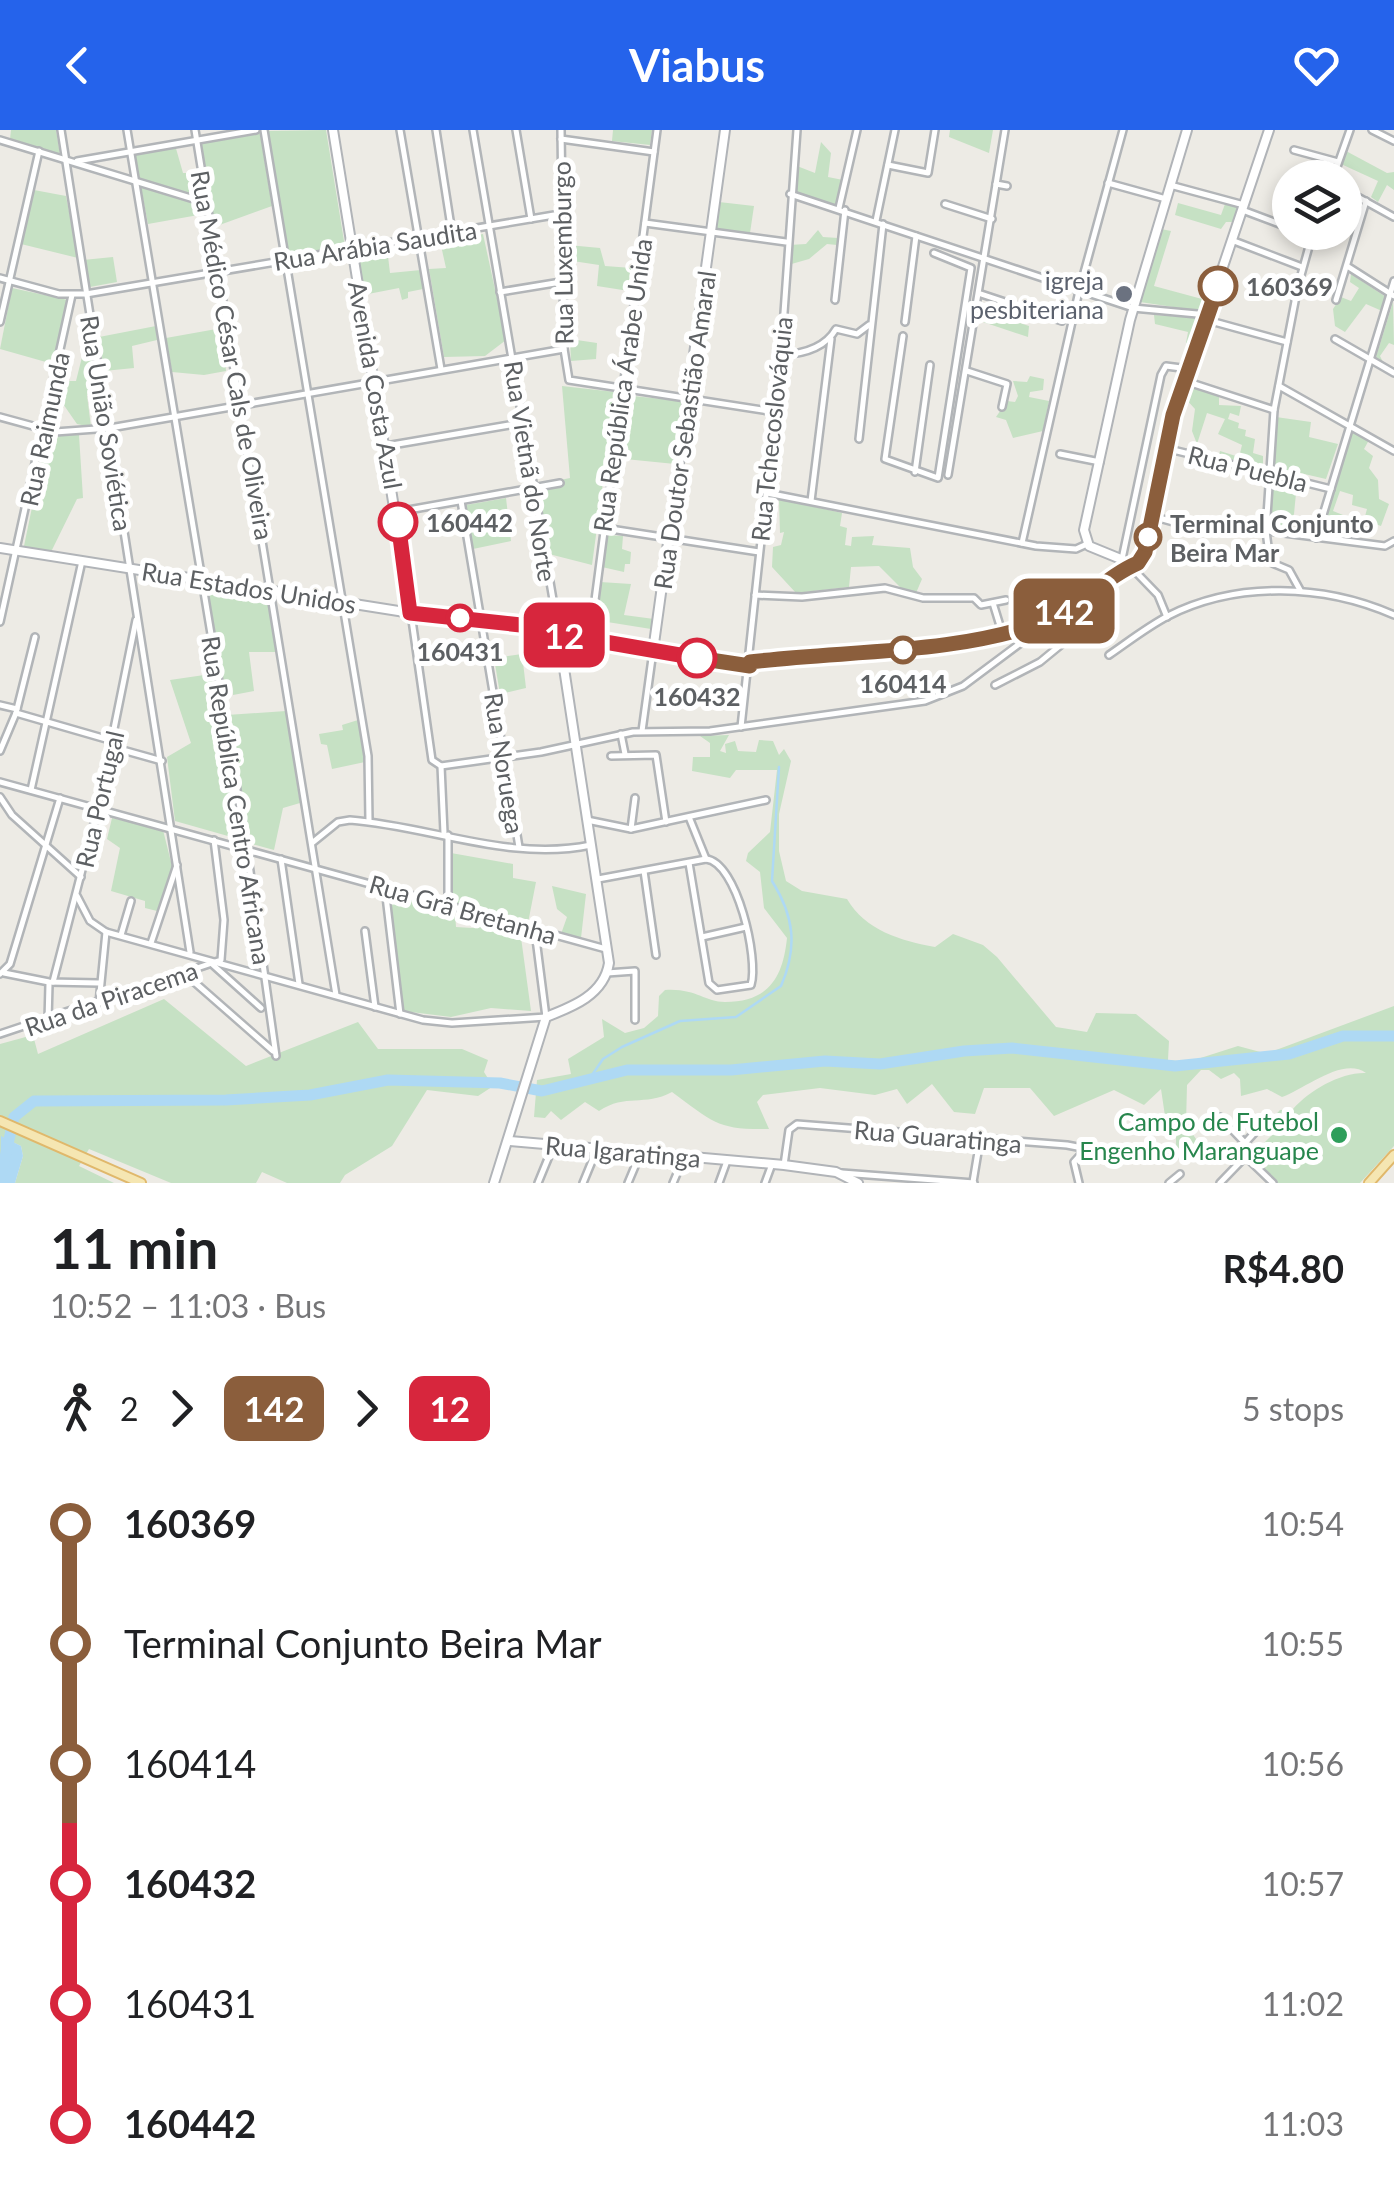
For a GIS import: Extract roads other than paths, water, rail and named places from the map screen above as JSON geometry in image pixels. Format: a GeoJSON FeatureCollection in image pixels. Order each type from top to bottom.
{"type":"FeatureCollection","features":[{"type":"Feature","properties":{"kind":"main road"},"geometry":{"type":"LineString","coordinates":[[0,1121],[141,1183]]}},
{"type":"Feature","properties":{"kind":"main road"},"geometry":{"type":"LineString","coordinates":[[1369,1183],[1394,1155]]}},
{"type":"Feature","properties":{"kind":"street","name":"Rua União Soviética"},"geometry":{"type":"LineString","coordinates":[[61,130],[70,161],[86,294],[190,952]]}},
{"type":"Feature","properties":{"kind":"street","name":"Rua República Centro Africana"},"geometry":{"type":"LineString","coordinates":[[127,130],[276,1054],[184,973]]}},
{"type":"Feature","properties":{"kind":"street","name":"Rua Médico César Cals de Oliveira"},"geometry":{"type":"LineString","coordinates":[[195,130],[336,995]]}},
{"type":"Feature","properties":{"kind":"street"},"geometry":{"type":"LineString","coordinates":[[70,161],[260,130],[368,756],[368,822]]}},
{"type":"Feature","properties":{"kind":"street","name":"Avenida Costa Azul"},"geometry":{"type":"LineString","coordinates":[[332,130],[397,512],[432,760],[441,766]]}},
{"type":"Feature","properties":{"kind":"street"},"geometry":{"type":"LineString","coordinates":[[400,130],[442,369]]}},
{"type":"Feature","properties":{"kind":"street"},"geometry":{"type":"LineString","coordinates":[[436,130],[452,233]]}},
{"type":"Feature","properties":{"kind":"street","name":"Rua Vietnã do Norte"},"geometry":{"type":"LineString","coordinates":[[474,130],[598,879],[609,950],[607,973]]}},
{"type":"Feature","properties":{"kind":"street"},"geometry":{"type":"LineString","coordinates":[[516,130],[531,219]]}},
{"type":"Feature","properties":{"kind":"street","name":"Rua Luxemburgo"},"geometry":{"type":"LineString","coordinates":[[560,130],[566,375],[573,382],[620,390]]}},
{"type":"Feature","properties":{"kind":"street","name":"Rua República Árabe Unida"},"geometry":{"type":"LineString","coordinates":[[590,640],[657,130]]}},
{"type":"Feature","properties":{"kind":"street","name":"Rua Doutor Sebastião Amaral"},"geometry":{"type":"LineString","coordinates":[[642,731],[725,130]]}},
{"type":"Feature","properties":{"kind":"street","name":"Rua Tchecoslováquia"},"geometry":{"type":"LineString","coordinates":[[742,727],[781,355],[786,242],[797,130]]}},
{"type":"Feature","properties":{"kind":"street"},"geometry":{"type":"LineString","coordinates":[[835,300],[842,209],[856,130]]}},
{"type":"Feature","properties":{"kind":"street"},"geometry":{"type":"LineString","coordinates":[[859,439],[872,344],[869,325],[880,223],[895,130]]}},
{"type":"Feature","properties":{"kind":"street"},"geometry":{"type":"LineString","coordinates":[[888,165],[926,175],[936,130]]}},
{"type":"Feature","properties":{"kind":"street"},"geometry":{"type":"LineString","coordinates":[[948,475],[981,294],[1005,130]]}},
{"type":"Feature","properties":{"kind":"street"},"geometry":{"type":"LineString","coordinates":[[1022,543],[1080,292],[1124,130]]}},
{"type":"Feature","properties":{"kind":"street"},"geometry":{"type":"LineString","coordinates":[[1087,544],[1084,530],[1134,308],[1188,130]]}},
{"type":"Feature","properties":{"kind":"street"},"geometry":{"type":"LineString","coordinates":[[448,906],[441,766],[642,731],[742,727],[948,695],[1143,556],[1165,448],[1269,130]]}},
{"type":"Feature","properties":{"kind":"street"},"geometry":{"type":"LineString","coordinates":[[1339,160],[1350,130]]}},
{"type":"Feature","properties":{"kind":"street"},"geometry":{"type":"LineString","coordinates":[[1372,130],[1394,141]]}},
{"type":"Feature","properties":{"kind":"street"},"geometry":{"type":"LineString","coordinates":[[561,139],[654,152]]}},
{"type":"Feature","properties":{"kind":"street"},"geometry":{"type":"LineString","coordinates":[[0,140],[207,203]]}},
{"type":"Feature","properties":{"kind":"street"},"geometry":{"type":"LineString","coordinates":[[1294,150],[1331,160]]}},
{"type":"Feature","properties":{"kind":"street"},"geometry":{"type":"LineString","coordinates":[[0,322],[39,151]]}},
{"type":"Feature","properties":{"kind":"street"},"geometry":{"type":"LineString","coordinates":[[1108,183],[1166,199]]}},
{"type":"Feature","properties":{"kind":"street"},"geometry":{"type":"LineString","coordinates":[[996,184],[1006,186]]}},
{"type":"Feature","properties":{"kind":"street"},"geometry":{"type":"LineString","coordinates":[[1170,185],[1272,220]]}},
{"type":"Feature","properties":{"kind":"street"},"geometry":{"type":"LineString","coordinates":[[790,194],[1080,292],[1134,308],[1207,317],[1286,342]]}},
{"type":"Feature","properties":{"kind":"street"},"geometry":{"type":"LineString","coordinates":[[1362,198],[1394,217]]}},
{"type":"Feature","properties":{"kind":"street"},"geometry":{"type":"LineString","coordinates":[[1336,300],[1366,200]]}},
{"type":"Feature","properties":{"kind":"street"},"geometry":{"type":"LineString","coordinates":[[946,204],[992,218]]}},
{"type":"Feature","properties":{"kind":"street","name":"Rua Arábia Saudita"},"geometry":{"type":"LineString","coordinates":[[0,278],[72,295],[86,294],[560,214]]}},
{"type":"Feature","properties":{"kind":"street"},"geometry":{"type":"LineString","coordinates":[[644,223],[786,242]]}},
{"type":"Feature","properties":{"kind":"street"},"geometry":{"type":"LineString","coordinates":[[905,322],[916,235]]}},
{"type":"Feature","properties":{"kind":"street"},"geometry":{"type":"LineString","coordinates":[[1234,241],[1303,267]]}},
{"type":"Feature","properties":{"kind":"street"},"geometry":{"type":"LineString","coordinates":[[955,260],[958,249]]}},
{"type":"Feature","properties":{"kind":"street"},"geometry":{"type":"LineString","coordinates":[[1300,590],[1290,570],[1270,562],[1266,531],[1274,410],[1308,250]]}},
{"type":"Feature","properties":{"kind":"street"},"geometry":{"type":"LineString","coordinates":[[902,336],[885,456],[889,463],[936,478],[940,474],[970,272],[968,264],[934,253]]}},
{"type":"Feature","properties":{"kind":"street"},"geometry":{"type":"LineString","coordinates":[[1347,266],[1392,295]]}},
{"type":"Feature","properties":{"kind":"street"},"geometry":{"type":"LineString","coordinates":[[1316,538],[1394,281]]}},
{"type":"Feature","properties":{"kind":"street"},"geometry":{"type":"LineString","coordinates":[[500,292],[562,282]]}},
{"type":"Feature","properties":{"kind":"street"},"geometry":{"type":"LineString","coordinates":[[981,294],[1062,320]]}},
{"type":"Feature","properties":{"kind":"street","name":"Rua Raimunda"},"geometry":{"type":"LineString","coordinates":[[0,622],[46,430],[72,295]]}},
{"type":"Feature","properties":{"kind":"street"},"geometry":{"type":"LineString","coordinates":[[811,501],[831,340],[836,330],[857,334],[869,325]]}},
{"type":"Feature","properties":{"kind":"street"},"geometry":{"type":"LineString","coordinates":[[1335,339],[1394,373]]}},
{"type":"Feature","properties":{"kind":"street"},"geometry":{"type":"LineString","coordinates":[[781,355],[806,352],[831,340]]}},
{"type":"Feature","properties":{"kind":"street"},"geometry":{"type":"LineString","coordinates":[[0,417],[46,430],[110,428],[564,349]]}},
{"type":"Feature","properties":{"kind":"street"},"geometry":{"type":"LineString","coordinates":[[914,472],[930,365]]}},
{"type":"Feature","properties":{"kind":"street"},"geometry":{"type":"LineString","coordinates":[[1129,563],[1161,375],[1166,366],[1190,369]]}},
{"type":"Feature","properties":{"kind":"street"},"geometry":{"type":"LineString","coordinates":[[968,371],[1006,384],[1002,408]]}},
{"type":"Feature","properties":{"kind":"street"},"geometry":{"type":"LineString","coordinates":[[1185,382],[1274,410]]}},
{"type":"Feature","properties":{"kind":"street"},"geometry":{"type":"LineString","coordinates":[[1278,385],[1394,451]]}},
{"type":"Feature","properties":{"kind":"street"},"geometry":{"type":"LineString","coordinates":[[620,390],[775,412]]}},
{"type":"Feature","properties":{"kind":"street"},"geometry":{"type":"LineString","coordinates":[[386,446],[522,423]]}},
{"type":"Feature","properties":{"kind":"street","name":"Rua Puebla"},"geometry":{"type":"LineString","coordinates":[[1165,448],[1331,489]]}},
{"type":"Feature","properties":{"kind":"street"},"geometry":{"type":"LineString","coordinates":[[1060,454],[1100,462]]}},
{"type":"Feature","properties":{"kind":"street"},"geometry":{"type":"LineString","coordinates":[[397,512],[560,483]]}},
{"type":"Feature","properties":{"kind":"street"},"geometry":{"type":"LineString","coordinates":[[766,493],[1022,543],[1070,549],[1087,544],[1129,563],[1158,595],[1167,617]]}},
{"type":"Feature","properties":{"kind":"street","name":"Rua Noruega"},"geometry":{"type":"LineString","coordinates":[[461,501],[519,847]]}},
{"type":"Feature","properties":{"kind":"street"},"geometry":{"type":"LineString","coordinates":[[1152,516],[1192,526],[1393,542]]}},
{"type":"Feature","properties":{"kind":"street"},"geometry":{"type":"LineString","coordinates":[[603,528],[759,552]]}},
{"type":"Feature","properties":{"kind":"street","name":"Rua Estados Unidos"},"geometry":{"type":"LineString","coordinates":[[0,548],[750,664],[836,652],[898,651],[1053,618]]}},
{"type":"Feature","properties":{"kind":"street"},"geometry":{"type":"LineString","coordinates":[[31,790],[82,561]]}},
{"type":"Feature","properties":{"kind":"street"},"geometry":{"type":"LineString","coordinates":[[755,594],[802,597],[884,588],[923,598],[972,598],[981,605],[1006,600]]}},
{"type":"Feature","properties":{"kind":"street"},"geometry":{"type":"LineString","coordinates":[[1109,655],[1167,617],[1234,593],[1300,590],[1394,615]]}},
{"type":"Feature","properties":{"kind":"street"},"geometry":{"type":"LineString","coordinates":[[993,603],[1001,631]]}},
{"type":"Feature","properties":{"kind":"street","name":"Rua Portugal"},"geometry":{"type":"LineString","coordinates":[[48,1020],[51,982],[98,808],[137,613]]}},
{"type":"Feature","properties":{"kind":"street"},"geometry":{"type":"LineString","coordinates":[[995,686],[1040,662],[1068,639],[1053,618]]}},
{"type":"Feature","properties":{"kind":"street"},"geometry":{"type":"LineString","coordinates":[[0,751],[16,711],[35,636]]}},
{"type":"Feature","properties":{"kind":"street"},"geometry":{"type":"LineString","coordinates":[[0,705],[162,760]]}},
{"type":"Feature","properties":{"kind":"street"},"geometry":{"type":"LineString","coordinates":[[622,734],[625,754]]}},
{"type":"Feature","properties":{"kind":"street"},"geometry":{"type":"LineString","coordinates":[[611,756],[656,754],[666,822]]}},
{"type":"Feature","properties":{"kind":"street","name":"Rua Grã Bretanha"},"geometry":{"type":"LineString","coordinates":[[0,782],[609,950]]}},
{"type":"Feature","properties":{"kind":"street"},"geometry":{"type":"LineString","coordinates":[[0,797],[81,877]]}},
{"type":"Feature","properties":{"kind":"street"},"geometry":{"type":"LineString","coordinates":[[60,798],[2,973],[51,982],[99,983]]}},
{"type":"Feature","properties":{"kind":"street"},"geometry":{"type":"LineString","coordinates":[[632,829],[634,798]]}},
{"type":"Feature","properties":{"kind":"street"},"geometry":{"type":"LineString","coordinates":[[586,820],[632,829],[766,800]]}},
{"type":"Feature","properties":{"kind":"street"},"geometry":{"type":"LineString","coordinates":[[688,864],[709,983],[716,990],[753,983],[746,926],[724,869],[706,859],[689,818]]}},
{"type":"Feature","properties":{"kind":"street"},"geometry":{"type":"LineString","coordinates":[[312,843],[338,822],[368,822],[519,847],[591,845]]}},
{"type":"Feature","properties":{"kind":"street"},"geometry":{"type":"LineString","coordinates":[[214,840],[224,920],[221,960]]}},
{"type":"Feature","properties":{"kind":"street"},"geometry":{"type":"LineString","coordinates":[[281,859],[299,984]]}},
{"type":"Feature","properties":{"kind":"street"},"geometry":{"type":"LineString","coordinates":[[598,879],[706,859]]}},
{"type":"Feature","properties":{"kind":"street"},"geometry":{"type":"LineString","coordinates":[[151,942],[178,864]]}},
{"type":"Feature","properties":{"kind":"street"},"geometry":{"type":"LineString","coordinates":[[644,871],[656,955]]}},
{"type":"Feature","properties":{"kind":"street"},"geometry":{"type":"LineString","coordinates":[[384,888],[400,1014]]}},
{"type":"Feature","properties":{"kind":"street"},"geometry":{"type":"LineString","coordinates":[[77,896],[90,921],[106,932],[221,960],[400,1014],[452,1023],[546,1017],[583,1001],[607,973],[635,972],[635,1020]]}},
{"type":"Feature","properties":{"kind":"street"},"geometry":{"type":"LineString","coordinates":[[121,935],[131,901]]}},
{"type":"Feature","properties":{"kind":"street"},"geometry":{"type":"LineString","coordinates":[[702,937],[746,926]]}},
{"type":"Feature","properties":{"kind":"street"},"geometry":{"type":"LineString","coordinates":[[494,1183],[546,1017],[534,930]]}},
{"type":"Feature","properties":{"kind":"street"},"geometry":{"type":"LineString","coordinates":[[365,931],[376,1007]]}},
{"type":"Feature","properties":{"kind":"street"},"geometry":{"type":"LineString","coordinates":[[99,1003],[106,932]]}},
{"type":"Feature","properties":{"kind":"street","name":"Rua da Piracema"},"geometry":{"type":"LineString","coordinates":[[0,1034],[221,960]]}},
{"type":"Feature","properties":{"kind":"street"},"geometry":{"type":"LineString","coordinates":[[212,964],[261,1008]]}},
{"type":"Feature","properties":{"kind":"street"},"geometry":{"type":"LineString","coordinates":[[1220,1117],[1245,1143]]}},
{"type":"Feature","properties":{"kind":"street","name":"Rua Guaratinga"},"geometry":{"type":"LineString","coordinates":[[784,1165],[789,1130],[796,1124],[1124,1156]]}},
{"type":"Feature","properties":{"kind":"street"},"geometry":{"type":"LineString","coordinates":[[1220,1183],[1245,1157],[1245,1143],[1256,1131]]}},
{"type":"Feature","properties":{"kind":"street"},"geometry":{"type":"LineString","coordinates":[[974,1183],[980,1140]]}},
{"type":"Feature","properties":{"kind":"street","name":"Rua Igaratinga"},"geometry":{"type":"LineString","coordinates":[[510,1141],[974,1183]]}},
{"type":"Feature","properties":{"kind":"street"},"geometry":{"type":"LineString","coordinates":[[538,1183],[554,1144]]}},
{"type":"Feature","properties":{"kind":"street"},"geometry":{"type":"LineString","coordinates":[[583,1183],[597,1149]]}},
{"type":"Feature","properties":{"kind":"street"},"geometry":{"type":"LineString","coordinates":[[1080,1183],[1075,1159],[1086,1150]]}},
{"type":"Feature","properties":{"kind":"street"},"geometry":{"type":"LineString","coordinates":[[628,1183],[640,1152]]}},
{"type":"Feature","properties":{"kind":"street"},"geometry":{"type":"LineString","coordinates":[[673,1183],[684,1157]]}},
{"type":"Feature","properties":{"kind":"street"},"geometry":{"type":"LineString","coordinates":[[1245,1157],[1273,1183]]}},
{"type":"Feature","properties":{"kind":"street"},"geometry":{"type":"LineString","coordinates":[[718,1183],[727,1160]]}},
{"type":"Feature","properties":{"kind":"street"},"geometry":{"type":"LineString","coordinates":[[764,1183],[772,1164]]}},
{"type":"Feature","properties":{"kind":"street"},"geometry":{"type":"LineString","coordinates":[[836,1172],[858,1183]]}},
{"type":"Feature","properties":{"kind":"street"},"geometry":{"type":"LineString","coordinates":[[1168,1183],[1180,1174]]}},
{"type":"Feature","properties":{"kind":"water"},"geometry":{"type":"Polygon","coordinates":[[[1,1136],[21,1146],[23,1156],[15,1183],[0,1183],[1,1136]]]}},
{"type":"Feature","properties":{"kind":"waterway"},"geometry":{"type":"LineString","coordinates":[[590,1078],[603,1059],[622,1047],[680,1021],[736,1017],[781,986],[790,958],[791,932],[785,907],[772,881],[779,767]]}},
{"type":"Feature","properties":{"kind":"waterway"},"geometry":{"type":"LineString","coordinates":[[0,1180],[14,1117],[34,1101],[226,1100],[310,1095],[388,1080],[500,1083],[542,1091],[627,1070],[731,1070],[825,1061],[880,1064],[1012,1048],[1175,1066],[1289,1054],[1343,1036],[1394,1036]]}},
{"type":"Feature","properties":{"kind":"place","name":"160369"},"geometry":{"type":"Point","coordinates":[1218,286]}},
{"type":"Feature","properties":{"kind":"place","name":"igreja pesbiteriana"},"geometry":{"type":"Point","coordinates":[1124,294]}},
{"type":"Feature","properties":{"kind":"place","name":"160442"},"geometry":{"type":"Point","coordinates":[398,522]}},
{"type":"Feature","properties":{"kind":"place","name":"Terminal Conjunto Beira Mar"},"geometry":{"type":"Point","coordinates":[1148,537]}},
{"type":"Feature","properties":{"kind":"place","name":"160431"},"geometry":{"type":"Point","coordinates":[460,618]}},
{"type":"Feature","properties":{"kind":"place","name":"160414"},"geometry":{"type":"Point","coordinates":[903,650]}},
{"type":"Feature","properties":{"kind":"place","name":"160432"},"geometry":{"type":"Point","coordinates":[697,658]}},
{"type":"Feature","properties":{"kind":"place","name":"Campo de Futebol Engenho Maranguape"},"geometry":{"type":"Point","coordinates":[1339,1135]}}]}
